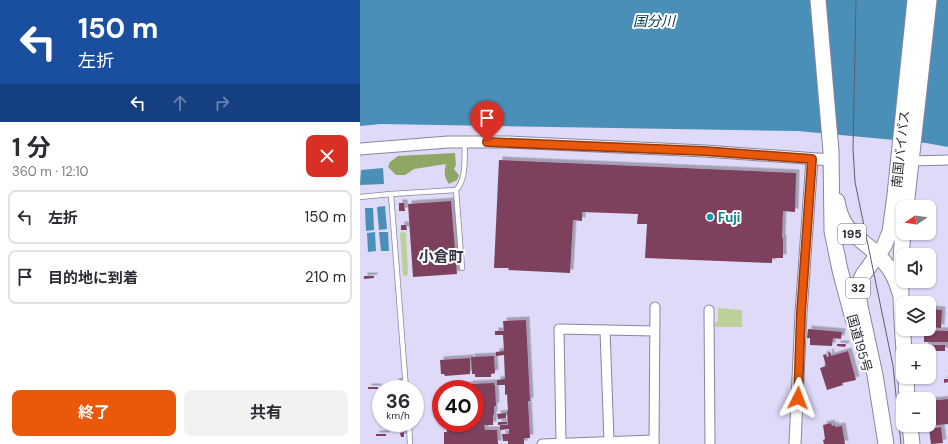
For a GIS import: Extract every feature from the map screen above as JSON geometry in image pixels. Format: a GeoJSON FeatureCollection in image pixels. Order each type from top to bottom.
{"type":"FeatureCollection","features":[{"type":"Feature","properties":{"kind":"highway","name":"国道195号"},"geometry":{"type":"LineString","coordinates":[[818,0],[832,155],[838,206],[841,218],[852,234],[877,254],[892,272],[900,293]]}},
{"type":"Feature","properties":{"kind":"highway","name":"南国バイパス"},"geometry":{"type":"LineString","coordinates":[[906,200],[916,0]]}},
{"type":"Feature","properties":{"kind":"highway","name":"南国バイパス"},"geometry":{"type":"LineString","coordinates":[[885,437],[875,375],[858,290],[863,275],[890,232],[908,156],[929,0]]}},
{"type":"Feature","properties":{"kind":"highway","name":"国道195号"},"geometry":{"type":"LineString","coordinates":[[832,155],[832,218],[837,258],[885,437]]}},
{"type":"Feature","properties":{"kind":"highway"},"geometry":{"type":"LineString","coordinates":[[902,240],[900,266],[900,293],[904,344]]}},
{"type":"Feature","properties":{"kind":"highway"},"geometry":{"type":"LineString","coordinates":[[911,432],[912,444]]}},
{"type":"Feature","properties":{"kind":"street"},"geometry":{"type":"LineString","coordinates":[[360,149],[465,142],[508,142],[697,150],[812,159],[832,155]]}},
{"type":"Feature","properties":{"kind":"street"},"geometry":{"type":"LineString","coordinates":[[908,156],[948,160]]}},
{"type":"Feature","properties":{"kind":"street"},"geometry":{"type":"LineString","coordinates":[[795,444],[801,313],[812,159]]}},
{"type":"Feature","properties":{"kind":"street"},"geometry":{"type":"LineString","coordinates":[[542,444],[609,441],[654,442],[655,307]]}},
{"type":"Feature","properties":{"kind":"street"},"geometry":{"type":"LineString","coordinates":[[709,310],[710,444]]}},
{"type":"Feature","properties":{"kind":"street"},"geometry":{"type":"LineString","coordinates":[[561,443],[559,329],[654,331]]}},
{"type":"Feature","properties":{"kind":"street"},"geometry":{"type":"LineString","coordinates":[[605,330],[609,441]]}},
{"type":"Feature","properties":{"kind":"lane"},"geometry":{"type":"LineString","coordinates":[[360,197],[456,190],[460,186],[462,179],[465,142]]}},
{"type":"Feature","properties":{"kind":"lane"},"geometry":{"type":"LineString","coordinates":[[456,190],[462,268]]}},
{"type":"Feature","properties":{"kind":"lane"},"geometry":{"type":"LineString","coordinates":[[392,194],[405,380]]}},
{"type":"Feature","properties":{"kind":"lane"},"geometry":{"type":"LineString","coordinates":[[409,432],[410,444]]}},
{"type":"Feature","properties":{"kind":"green space"},"geometry":{"type":"Polygon","coordinates":[[[455,153],[456,165],[454,169],[459,175],[457,180],[449,184],[445,174],[446,164],[414,169],[405,175],[396,175],[388,167],[390,162],[398,156],[455,153]]]}},
{"type":"Feature","properties":{"kind":"green space"},"geometry":{"type":"Polygon","coordinates":[[[400,233],[406,233],[408,274],[406,276],[403,276],[400,233]]]}},
{"type":"Feature","properties":{"kind":"green space"},"geometry":{"type":"Polygon","coordinates":[[[718,308],[742,310],[742,327],[715,327],[715,324],[718,321],[718,308]]]}},
{"type":"Feature","properties":{"kind":"water","name":"国分川"},"geometry":{"type":"Polygon","coordinates":[[[360,0],[948,0],[948,147],[926,143],[798,131],[381,124],[360,126],[360,0]]]}},
{"type":"Feature","properties":{"kind":"water"},"geometry":{"type":"Polygon","coordinates":[[[383,168],[384,184],[360,185],[361,170],[383,168]]]}},
{"type":"Feature","properties":{"kind":"water"},"geometry":{"type":"Polygon","coordinates":[[[385,206],[387,229],[379,230],[377,207],[385,206]]]}},
{"type":"Feature","properties":{"kind":"water"},"geometry":{"type":"Polygon","coordinates":[[[365,208],[373,208],[374,230],[366,231],[365,208]]]}},
{"type":"Feature","properties":{"kind":"water"},"geometry":{"type":"Polygon","coordinates":[[[375,232],[376,251],[368,252],[367,233],[375,232]]]}},
{"type":"Feature","properties":{"kind":"water"},"geometry":{"type":"Polygon","coordinates":[[[379,232],[388,232],[389,251],[381,251],[379,232]]]}},
{"type":"Feature","properties":{"kind":"building","name":"Fuji"},"geometry":{"type":"Polygon","coordinates":[[[499,160],[796,173],[795,212],[783,211],[783,258],[772,258],[772,263],[645,258],[647,224],[637,224],[638,214],[582,212],[582,221],[573,220],[570,273],[494,268],[499,160]]]}},
{"type":"Feature","properties":{"kind":"building"},"geometry":{"type":"Polygon","coordinates":[[[451,201],[457,274],[413,277],[408,204],[451,201]]]}},
{"type":"Feature","properties":{"kind":"building"},"geometry":{"type":"Polygon","coordinates":[[[399,203],[404,203],[405,211],[399,211],[399,203]]]}},
{"type":"Feature","properties":{"kind":"building"},"geometry":{"type":"Polygon","coordinates":[[[401,225],[406,225],[407,230],[401,230],[401,225]]]}},
{"type":"Feature","properties":{"kind":"building"},"geometry":{"type":"Polygon","coordinates":[[[364,276],[374,276],[374,278],[364,279],[364,276]]]}},
{"type":"Feature","properties":{"kind":"building"},"geometry":{"type":"Polygon","coordinates":[[[936,310],[942,310],[941,328],[936,328],[936,310]]]}},
{"type":"Feature","properties":{"kind":"building"},"geometry":{"type":"Polygon","coordinates":[[[526,320],[530,401],[528,401],[530,438],[524,438],[524,444],[508,444],[508,441],[503,441],[502,434],[509,434],[509,429],[500,430],[500,425],[508,425],[507,394],[505,395],[505,385],[497,385],[497,380],[505,379],[504,355],[496,356],[496,352],[504,351],[503,335],[495,335],[495,331],[504,331],[503,321],[526,320]]]}},
{"type":"Feature","properties":{"kind":"building"},"geometry":{"type":"Polygon","coordinates":[[[808,329],[842,332],[841,339],[833,338],[832,346],[810,345],[810,338],[807,338],[808,329]]]}},
{"type":"Feature","properties":{"kind":"building"},"geometry":{"type":"Polygon","coordinates":[[[936,330],[948,331],[948,342],[924,342],[924,336],[936,336],[936,330]]]}},
{"type":"Feature","properties":{"kind":"building"},"geometry":{"type":"Polygon","coordinates":[[[837,344],[846,344],[845,347],[837,346],[837,344]]]}},
{"type":"Feature","properties":{"kind":"building"},"geometry":{"type":"Polygon","coordinates":[[[936,345],[945,345],[945,351],[936,351],[936,345]]]}},
{"type":"Feature","properties":{"kind":"building"},"geometry":{"type":"Polygon","coordinates":[[[848,351],[856,380],[842,383],[843,385],[827,390],[820,368],[826,366],[823,355],[826,354],[827,357],[829,356],[828,353],[830,352],[831,356],[848,351]]]}},
{"type":"Feature","properties":{"kind":"building"},"geometry":{"type":"Polygon","coordinates":[[[494,356],[495,373],[491,374],[491,377],[475,377],[475,374],[472,374],[471,357],[494,356]]]}},
{"type":"Feature","properties":{"kind":"building"},"geometry":{"type":"Polygon","coordinates":[[[470,358],[470,374],[445,376],[444,374],[441,374],[440,360],[470,358]]]}},
{"type":"Feature","properties":{"kind":"building"},"geometry":{"type":"Polygon","coordinates":[[[944,379],[948,379],[948,382],[944,383],[944,379]]]}},
{"type":"Feature","properties":{"kind":"building"},"geometry":{"type":"Polygon","coordinates":[[[484,383],[494,383],[495,385],[496,406],[494,406],[493,425],[484,425],[484,383]]]}},
{"type":"Feature","properties":{"kind":"building"},"geometry":{"type":"Polygon","coordinates":[[[948,399],[948,424],[936,425],[936,400],[948,399]]]}},
{"type":"Feature","properties":{"kind":"building"},"geometry":{"type":"Polygon","coordinates":[[[506,413],[506,418],[498,419],[497,414],[506,413]]]}},
{"type":"Feature","properties":{"kind":"building"},"geometry":{"type":"Polygon","coordinates":[[[498,422],[507,422],[507,424],[498,425],[498,422]]]}},
{"type":"Feature","properties":{"kind":"building"},"geometry":{"type":"Polygon","coordinates":[[[831,423],[832,426],[835,425],[835,427],[842,426],[845,444],[824,444],[823,440],[825,439],[823,425],[831,423]]]}},
{"type":"Feature","properties":{"kind":"building"},"geometry":{"type":"Polygon","coordinates":[[[484,425],[485,430],[497,430],[498,444],[444,444],[444,432],[484,432],[484,425]]]}},
{"type":"Feature","properties":{"kind":"building"},"geometry":{"type":"Polygon","coordinates":[[[941,427],[943,443],[931,444],[929,432],[936,432],[936,428],[941,427]]]}},
{"type":"Feature","properties":{"kind":"building"},"geometry":{"type":"Polygon","coordinates":[[[404,432],[404,437],[401,437],[400,433],[404,432]]]}},
{"type":"Feature","properties":{"kind":"building"},"geometry":{"type":"Polygon","coordinates":[[[376,434],[386,434],[386,436],[376,436],[376,434]]]}},
{"type":"Feature","properties":{"kind":"tram line"},"geometry":{"type":"LineString","coordinates":[[856,0],[853,149],[855,182],[893,366],[901,444]]}},
{"type":"Feature","properties":{"kind":"place","name":"Fuji"},"geometry":{"type":"Point","coordinates":[710,217]}},
{"type":"Feature","properties":{"kind":"district","name":"小倉町"},"geometry":{"type":"Point","coordinates":[441,257]}},
{"type":"Feature","properties":{"kind":"route"},"geometry":{"type":"LineString","coordinates":[[487,142],[704,151],[812,159],[801,313],[798,398]]}}]}
